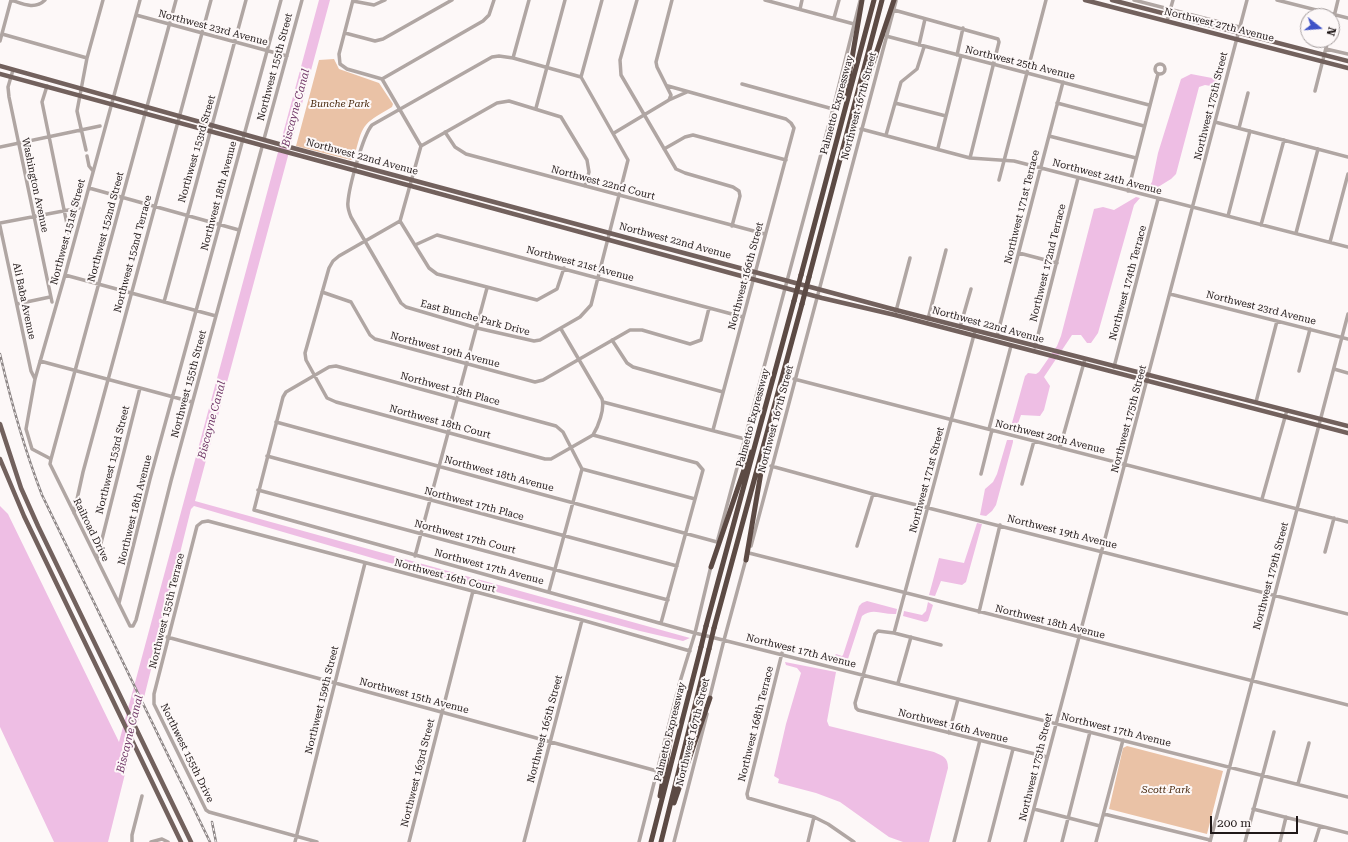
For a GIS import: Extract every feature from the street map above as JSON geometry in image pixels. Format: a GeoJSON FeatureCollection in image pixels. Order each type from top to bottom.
{"type":"FeatureCollection","features":[{"type":"Feature","properties":{"kind":"highway"},"geometry":{"type":"LineString","coordinates":[[841,122],[861,0]]}},
{"type":"Feature","properties":{"kind":"highway","name":"Palmetto Expressway"},"geometry":{"type":"LineString","coordinates":[[651,842],[706,626],[874,0]]}},
{"type":"Feature","properties":{"kind":"highway","name":"Palmetto Expressway"},"geometry":{"type":"LineString","coordinates":[[661,842],[667,823],[708,649],[802,304],[882,0]]}},
{"type":"Feature","properties":{"kind":"highway"},"geometry":{"type":"LineString","coordinates":[[840,156],[895,0]]}},
{"type":"Feature","properties":{"kind":"highway"},"geometry":{"type":"LineString","coordinates":[[746,560],[756,497],[773,411]]}},
{"type":"Feature","properties":{"kind":"highway"},"geometry":{"type":"LineString","coordinates":[[711,567],[747,461],[758,435]]}},
{"type":"Feature","properties":{"kind":"highway"},"geometry":{"type":"LineString","coordinates":[[660,805],[661,790],[680,685]]}},
{"type":"Feature","properties":{"kind":"highway"},"geometry":{"type":"LineString","coordinates":[[667,823],[710,698]]}},
{"type":"Feature","properties":{"kind":"main road","name":"Northwest 27th Avenue"},"geometry":{"type":"LineString","coordinates":[[1085,0],[1348,68]]}},
{"type":"Feature","properties":{"kind":"main road","name":"Northwest 27th Avenue"},"geometry":{"type":"LineString","coordinates":[[1111,0],[1170,12],[1348,61]]}},
{"type":"Feature","properties":{"kind":"main road"},"geometry":{"type":"LineString","coordinates":[[1108,6],[1111,0]]}},
{"type":"Feature","properties":{"kind":"main road","name":"Northwest 22nd Avenue"},"geometry":{"type":"LineString","coordinates":[[0,66],[293,148],[818,288],[926,324],[1083,365],[1149,376],[1348,426]]}},
{"type":"Feature","properties":{"kind":"main road","name":"Northwest 22nd Avenue"},"geometry":{"type":"LineString","coordinates":[[0,74],[80,95],[178,124],[816,296],[896,313],[928,318],[1085,359],[1147,382],[1348,433]]}},
{"type":"Feature","properties":{"kind":"main road"},"geometry":{"type":"LineString","coordinates":[[0,424],[21,488],[38,526],[191,842]]}},
{"type":"Feature","properties":{"kind":"main road"},"geometry":{"type":"LineString","coordinates":[[0,459],[24,516],[181,842]]}},
{"type":"Feature","properties":{"kind":"street"},"geometry":{"type":"LineString","coordinates":[[0,41],[11,0],[32,6],[40,5],[45,0]]}},
{"type":"Feature","properties":{"kind":"street"},"geometry":{"type":"LineString","coordinates":[[86,150],[77,111],[87,58],[103,0]]}},
{"type":"Feature","properties":{"kind":"street","name":"Northwest 151st Street"},"geometry":{"type":"LineString","coordinates":[[50,459],[32,449],[26,429],[34,379],[65,275],[140,0]]}},
{"type":"Feature","properties":{"kind":"street","name":"Northwest 152nd Street"},"geometry":{"type":"LineString","coordinates":[[50,459],[176,0]]}},
{"type":"Feature","properties":{"kind":"street","name":"Northwest 152nd Terrace"},"geometry":{"type":"LineString","coordinates":[[74,513],[83,472],[154,206],[178,124],[211,0]]}},
{"type":"Feature","properties":{"kind":"street","name":"Northwest 153rd Street"},"geometry":{"type":"LineString","coordinates":[[164,302],[246,0]]}},
{"type":"Feature","properties":{"kind":"street","name":"Northwest 18th Avenue"},"geometry":{"type":"LineString","coordinates":[[119,603],[172,397],[281,0]]}},
{"type":"Feature","properties":{"kind":"street","name":"Northwest 155th Street"},"geometry":{"type":"LineString","coordinates":[[264,139],[302,0]]}},
{"type":"Feature","properties":{"kind":"street"},"geometry":{"type":"LineString","coordinates":[[385,0],[374,5],[353,0],[339,54],[340,64],[347,69],[382,79],[421,146]]}},
{"type":"Feature","properties":{"kind":"street"},"geometry":{"type":"LineString","coordinates":[[345,33],[383,40],[452,0]]}},
{"type":"Feature","properties":{"kind":"street"},"geometry":{"type":"LineString","coordinates":[[382,79],[483,21],[489,15],[494,0]]}},
{"type":"Feature","properties":{"kind":"street"},"geometry":{"type":"LineString","coordinates":[[513,58],[529,0]]}},
{"type":"Feature","properties":{"kind":"street"},"geometry":{"type":"LineString","coordinates":[[536,108],[565,0]]}},
{"type":"Feature","properties":{"kind":"street"},"geometry":{"type":"LineString","coordinates":[[581,78],[602,0]]}},
{"type":"Feature","properties":{"kind":"street"},"geometry":{"type":"LineString","coordinates":[[637,0],[619,66],[621,75],[676,169],[733,187],[739,191],[740,196],[732,226]]}},
{"type":"Feature","properties":{"kind":"street"},"geometry":{"type":"LineString","coordinates":[[672,0],[656,62],[657,67],[671,93],[676,97]]}},
{"type":"Feature","properties":{"kind":"street"},"geometry":{"type":"LineString","coordinates":[[766,0],[854,24]]}},
{"type":"Feature","properties":{"kind":"street"},"geometry":{"type":"LineString","coordinates":[[800,9],[802,0]]}},
{"type":"Feature","properties":{"kind":"street"},"geometry":{"type":"LineString","coordinates":[[834,18],[839,0]]}},
{"type":"Feature","properties":{"kind":"street"},"geometry":{"type":"LineString","coordinates":[[639,842],[861,0]]}},
{"type":"Feature","properties":{"kind":"street","name":"Northwest 167th Street"},"geometry":{"type":"LineString","coordinates":[[674,842],[724,640],[749,553],[818,288],[894,10],[895,0]]}},
{"type":"Feature","properties":{"kind":"street"},"geometry":{"type":"LineString","coordinates":[[999,180],[1046,0]]}},
{"type":"Feature","properties":{"kind":"street"},"geometry":{"type":"LineString","coordinates":[[1134,0],[1170,12]]}},
{"type":"Feature","properties":{"kind":"street"},"geometry":{"type":"LineString","coordinates":[[1167,21],[1173,0]]}},
{"type":"Feature","properties":{"kind":"street","name":"Northwest 175th Street"},"geometry":{"type":"LineString","coordinates":[[1025,842],[1247,0]]}},
{"type":"Feature","properties":{"kind":"street"},"geometry":{"type":"LineString","coordinates":[[1278,0],[1308,8]]}},
{"type":"Feature","properties":{"kind":"street"},"geometry":{"type":"LineString","coordinates":[[894,10],[994,36],[999,42],[970,158]]}},
{"type":"Feature","properties":{"kind":"street","name":"Northwest 23rd Avenue"},"geometry":{"type":"LineString","coordinates":[[136,15],[287,56]]}},
{"type":"Feature","properties":{"kind":"street"},"geometry":{"type":"LineString","coordinates":[[919,45],[925,19]]}},
{"type":"Feature","properties":{"kind":"street"},"geometry":{"type":"LineString","coordinates":[[957,55],[963,28]]}},
{"type":"Feature","properties":{"kind":"street"},"geometry":{"type":"LineString","coordinates":[[2,34],[87,58]]}},
{"type":"Feature","properties":{"kind":"street","name":"Northwest 25th Avenue"},"geometry":{"type":"LineString","coordinates":[[886,36],[1149,105]]}},
{"type":"Feature","properties":{"kind":"street"},"geometry":{"type":"LineString","coordinates":[[886,135],[901,82],[917,69],[924,47]]}},
{"type":"Feature","properties":{"kind":"street"},"geometry":{"type":"LineString","coordinates":[[1315,91],[1326,49],[1348,54]]}},
{"type":"Feature","properties":{"kind":"street","name":"East Bunche Park Drive"},"geometry":{"type":"LineString","coordinates":[[505,56],[513,58],[581,78],[614,133],[628,160],[620,196],[588,310],[580,317],[540,340],[530,342],[406,307],[401,303],[348,210],[349,195],[368,130],[372,125],[492,57],[505,56]]}},
{"type":"Feature","properties":{"kind":"street"},"geometry":{"type":"LineString","coordinates":[[938,148],[961,56]]}},
{"type":"Feature","properties":{"kind":"street","name":"Washington Avenue"},"geometry":{"type":"LineString","coordinates":[[13,70],[8,87],[9,97],[52,302]]}},
{"type":"Feature","properties":{"kind":"street"},"geometry":{"type":"LineString","coordinates":[[1128,190],[1158,74]]}},
{"type":"Feature","properties":{"kind":"street","name":"Northwest 171st Terrace"},"geometry":{"type":"LineString","coordinates":[[997,336],[1063,82]]}},
{"type":"Feature","properties":{"kind":"street"},"geometry":{"type":"LineString","coordinates":[[742,84],[833,109]]}},
{"type":"Feature","properties":{"kind":"street"},"geometry":{"type":"LineString","coordinates":[[47,86],[42,102],[66,210],[69,234]]}},
{"type":"Feature","properties":{"kind":"street"},"geometry":{"type":"LineString","coordinates":[[614,133],[682,92],[668,86]]}},
{"type":"Feature","properties":{"kind":"street"},"geometry":{"type":"LineString","coordinates":[[669,100],[673,88]]}},
{"type":"Feature","properties":{"kind":"street","name":"Northwest 166th Street"},"geometry":{"type":"LineString","coordinates":[[682,92],[688,92],[786,118],[793,126],[793,133],[786,160],[713,430]]}},
{"type":"Feature","properties":{"kind":"street"},"geometry":{"type":"LineString","coordinates":[[1239,128],[1248,93]]}},
{"type":"Feature","properties":{"kind":"street"},"geometry":{"type":"LineString","coordinates":[[365,241],[400,221],[421,146],[503,101],[557,114],[566,122],[589,166],[585,186]]}},
{"type":"Feature","properties":{"kind":"street"},"geometry":{"type":"LineString","coordinates":[[894,103],[946,116]]}},
{"type":"Feature","properties":{"kind":"street"},"geometry":{"type":"LineString","coordinates":[[1057,103],[1144,126]]}},
{"type":"Feature","properties":{"kind":"street"},"geometry":{"type":"LineString","coordinates":[[1215,122],[1348,157]]}},
{"type":"Feature","properties":{"kind":"street"},"geometry":{"type":"LineString","coordinates":[[0,147],[100,126]]}},
{"type":"Feature","properties":{"kind":"street","name":"Northwest 24th Avenue"},"geometry":{"type":"LineString","coordinates":[[861,129],[938,148],[970,158],[1014,161],[1348,247]]}},
{"type":"Feature","properties":{"kind":"street"},"geometry":{"type":"LineString","coordinates":[[1228,216],[1250,130]]}},
{"type":"Feature","properties":{"kind":"street","name":"Northwest 22nd Court"},"geometry":{"type":"LineString","coordinates":[[445,132],[455,147],[466,154],[765,234]]}},
{"type":"Feature","properties":{"kind":"street"},"geometry":{"type":"LineString","coordinates":[[664,149],[685,137],[693,135],[786,160]]}},
{"type":"Feature","properties":{"kind":"street"},"geometry":{"type":"LineString","coordinates":[[1049,136],[1136,158]]}},
{"type":"Feature","properties":{"kind":"street"},"geometry":{"type":"LineString","coordinates":[[1261,225],[1284,140]]}},
{"type":"Feature","properties":{"kind":"street","name":"Northwest 155th Street"},"geometry":{"type":"LineString","coordinates":[[133,626],[136,620],[192,402],[262,146]]}},
{"type":"Feature","properties":{"kind":"street"},"geometry":{"type":"LineString","coordinates":[[1296,233],[1318,149]]}},
{"type":"Feature","properties":{"kind":"street"},"geometry":{"type":"LineString","coordinates":[[87,156],[89,166],[93,171]]}},
{"type":"Feature","properties":{"kind":"street"},"geometry":{"type":"LineString","coordinates":[[1330,242],[1348,174]]}},
{"type":"Feature","properties":{"kind":"street","name":"Northwest 172nd Terrace"},"geometry":{"type":"LineString","coordinates":[[1034,352],[1078,178]]}},
{"type":"Feature","properties":{"kind":"street"},"geometry":{"type":"LineString","coordinates":[[89,188],[239,230]]}},
{"type":"Feature","properties":{"kind":"street","name":"Northwest 174th Terrace"},"geometry":{"type":"LineString","coordinates":[[1114,370],[1158,198]]}},
{"type":"Feature","properties":{"kind":"street"},"geometry":{"type":"LineString","coordinates":[[0,224],[79,208]]}},
{"type":"Feature","properties":{"kind":"street"},"geometry":{"type":"LineString","coordinates":[[400,221],[429,268],[437,274],[536,300],[557,289],[564,268]]}},
{"type":"Feature","properties":{"kind":"street","name":"Ali Baba Avenue"},"geometry":{"type":"LineString","coordinates":[[0,224],[31,371],[34,379]]}},
{"type":"Feature","properties":{"kind":"street","name":"Northwest 21st Avenue"},"geometry":{"type":"LineString","coordinates":[[415,245],[437,235],[743,317]]}},
{"type":"Feature","properties":{"kind":"street","name":"Northwest 18th Court"},"geometry":{"type":"LineString","coordinates":[[365,241],[333,261],[329,268],[305,353],[306,360],[328,398],[336,402],[545,459],[556,457],[572,448]]}},
{"type":"Feature","properties":{"kind":"street"},"geometry":{"type":"LineString","coordinates":[[926,324],[946,250]]}},
{"type":"Feature","properties":{"kind":"street"},"geometry":{"type":"LineString","coordinates":[[1019,253],[1056,263]]}},
{"type":"Feature","properties":{"kind":"street"},"geometry":{"type":"LineString","coordinates":[[896,313],[910,258]]}},
{"type":"Feature","properties":{"kind":"street"},"geometry":{"type":"LineString","coordinates":[[65,275],[216,316]]}},
{"type":"Feature","properties":{"kind":"street"},"geometry":{"type":"LineString","coordinates":[[415,556],[487,288]]}},
{"type":"Feature","properties":{"kind":"street"},"geometry":{"type":"LineString","coordinates":[[959,332],[971,289]]}},
{"type":"Feature","properties":{"kind":"street","name":"Northwest 19th Avenue"},"geometry":{"type":"LineString","coordinates":[[322,292],[351,302],[370,335],[375,339],[467,364],[535,382],[543,380],[578,360]]}},
{"type":"Feature","properties":{"kind":"street","name":"Northwest 23rd Avenue"},"geometry":{"type":"LineString","coordinates":[[1170,294],[1348,339]]}},
{"type":"Feature","properties":{"kind":"street"},"geometry":{"type":"LineString","coordinates":[[17,304],[50,297]]}},
{"type":"Feature","properties":{"kind":"street"},"geometry":{"type":"LineString","coordinates":[[578,360],[630,330],[638,329],[690,344],[701,340],[709,308]]}},
{"type":"Feature","properties":{"kind":"street","name":"Northwest 179th Street"},"geometry":{"type":"LineString","coordinates":[[1210,841],[1348,314]]}},
{"type":"Feature","properties":{"kind":"street"},"geometry":{"type":"LineString","coordinates":[[1256,402],[1277,321]]}},
{"type":"Feature","properties":{"kind":"street"},"geometry":{"type":"LineString","coordinates":[[549,591],[582,469],[572,448],[593,435],[596,431],[603,402],[561,328]]}},
{"type":"Feature","properties":{"kind":"street"},"geometry":{"type":"LineString","coordinates":[[1299,371],[1310,329]]}},
{"type":"Feature","properties":{"kind":"street","name":"Northwest 171st Street"},"geometry":{"type":"LineString","coordinates":[[894,633],[975,331]]}},
{"type":"Feature","properties":{"kind":"street"},"geometry":{"type":"LineString","coordinates":[[612,340],[627,363],[632,367],[723,392]]}},
{"type":"Feature","properties":{"kind":"street"},"geometry":{"type":"LineString","coordinates":[[981,474],[990,430],[1011,346]]}},
{"type":"Feature","properties":{"kind":"street"},"geometry":{"type":"LineString","coordinates":[[1060,447],[1085,359]]}},
{"type":"Feature","properties":{"kind":"street"},"geometry":{"type":"LineString","coordinates":[[40,361],[192,402]]}},
{"type":"Feature","properties":{"kind":"street","name":"Northwest 18th Place"},"geometry":{"type":"LineString","coordinates":[[254,510],[283,397],[286,392],[329,367],[336,366],[556,426],[563,432],[572,448]]}},
{"type":"Feature","properties":{"kind":"street"},"geometry":{"type":"LineString","coordinates":[[1334,369],[1348,373]]}},
{"type":"Feature","properties":{"kind":"street","name":"Northwest 20th Avenue"},"geometry":{"type":"LineString","coordinates":[[794,379],[1348,522]]}},
{"type":"Feature","properties":{"kind":"street","name":"Northwest 153rd Street"},"geometry":{"type":"LineString","coordinates":[[96,558],[140,388]]}},
{"type":"Feature","properties":{"kind":"street"},"geometry":{"type":"LineString","coordinates":[[603,402],[745,439]]}},
{"type":"Feature","properties":{"kind":"street"},"geometry":{"type":"LineString","coordinates":[[1262,499],[1287,410]]}},
{"type":"Feature","properties":{"kind":"street","name":"Northwest 18th Avenue"},"geometry":{"type":"LineString","coordinates":[[276,422],[717,542]]}},
{"type":"Feature","properties":{"kind":"street"},"geometry":{"type":"LineString","coordinates":[[593,435],[698,463],[703,470],[661,623]]}},
{"type":"Feature","properties":{"kind":"street"},"geometry":{"type":"LineString","coordinates":[[1022,484],[1034,441]]}},
{"type":"Feature","properties":{"kind":"street","name":"Northwest 17th Place"},"geometry":{"type":"LineString","coordinates":[[267,456],[677,566]]}},
{"type":"Feature","properties":{"kind":"street","name":"Railroad Drive"},"geometry":{"type":"LineString","coordinates":[[50,459],[50,464],[127,622],[130,626],[133,626]]}},
{"type":"Feature","properties":{"kind":"street","name":"Northwest 19th Avenue"},"geometry":{"type":"LineString","coordinates":[[771,466],[873,494],[928,506],[1348,614]]}},
{"type":"Feature","properties":{"kind":"street"},"geometry":{"type":"LineString","coordinates":[[582,469],[695,499]]}},
{"type":"Feature","properties":{"kind":"street","name":"Northwest 17th Court"},"geometry":{"type":"LineString","coordinates":[[258,490],[668,600]]}},
{"type":"Feature","properties":{"kind":"street"},"geometry":{"type":"LineString","coordinates":[[857,546],[873,494]]}},
{"type":"Feature","properties":{"kind":"street","name":"Northwest 17th Avenue"},"geometry":{"type":"LineString","coordinates":[[254,510],[415,556],[549,591],[695,633],[782,653],[1348,797]]}},
{"type":"Feature","properties":{"kind":"street"},"geometry":{"type":"LineString","coordinates":[[1325,552],[1334,518]]}},
{"type":"Feature","properties":{"kind":"street","name":"Northwest 16th Court"},"geometry":{"type":"LineString","coordinates":[[197,526],[202,522],[208,521],[582,620],[690,651]]}},
{"type":"Feature","properties":{"kind":"street"},"geometry":{"type":"LineString","coordinates":[[979,612],[1000,525]]}},
{"type":"Feature","properties":{"kind":"street","name":"Northwest 155th Terrace"},"geometry":{"type":"LineString","coordinates":[[153,700],[167,638],[197,526]]}},
{"type":"Feature","properties":{"kind":"street","name":"Northwest 18th Avenue"},"geometry":{"type":"LineString","coordinates":[[749,553],[1078,638],[1348,705]]}},
{"type":"Feature","properties":{"kind":"street","name":"Northwest 159th Street"},"geometry":{"type":"LineString","coordinates":[[295,842],[365,563]]}},
{"type":"Feature","properties":{"kind":"street","name":"Northwest 163rd Street"},"geometry":{"type":"LineString","coordinates":[[409,842],[473,591]]}},
{"type":"Feature","properties":{"kind":"street","name":"Northwest 165th Street"},"geometry":{"type":"LineString","coordinates":[[524,842],[582,620]]}},
{"type":"Feature","properties":{"kind":"street"},"geometry":{"type":"LineString","coordinates":[[862,674],[875,634],[878,631],[894,633],[941,645]]}},
{"type":"Feature","properties":{"kind":"street"},"geometry":{"type":"LineString","coordinates":[[898,683],[911,637]]}},
{"type":"Feature","properties":{"kind":"street","name":"Northwest 15th Avenue"},"geometry":{"type":"LineString","coordinates":[[167,638],[657,771]]}},
{"type":"Feature","properties":{"kind":"street","name":"Northwest 168th Terrace"},"geometry":{"type":"LineString","coordinates":[[782,653],[747,794],[748,798],[814,817]]}},
{"type":"Feature","properties":{"kind":"street","name":"Northwest 16th Avenue"},"geometry":{"type":"LineString","coordinates":[[862,674],[855,703],[858,710],[1047,757]]}},
{"type":"Feature","properties":{"kind":"street"},"geometry":{"type":"LineString","coordinates":[[949,733],[958,699]]}},
{"type":"Feature","properties":{"kind":"street","name":"Northwest 155th Drive"},"geometry":{"type":"LineString","coordinates":[[153,700],[203,805],[209,812],[296,836]]}},
{"type":"Feature","properties":{"kind":"street"},"geometry":{"type":"LineString","coordinates":[[1062,842],[1090,732]]}},
{"type":"Feature","properties":{"kind":"street"},"geometry":{"type":"LineString","coordinates":[[1245,842],[1274,732]]}},
{"type":"Feature","properties":{"kind":"street"},"geometry":{"type":"LineString","coordinates":[[954,842],[980,740]]}},
{"type":"Feature","properties":{"kind":"street"},"geometry":{"type":"LineString","coordinates":[[1096,842],[1123,740]]}},
{"type":"Feature","properties":{"kind":"street"},"geometry":{"type":"LineString","coordinates":[[1298,784],[1309,743]]}},
{"type":"Feature","properties":{"kind":"street"},"geometry":{"type":"LineString","coordinates":[[989,842],[1013,749]]}},
{"type":"Feature","properties":{"kind":"street"},"geometry":{"type":"LineString","coordinates":[[132,842],[132,835],[142,796]]}},
{"type":"Feature","properties":{"kind":"street"},"geometry":{"type":"LineString","coordinates":[[1034,809],[1100,826]]}},
{"type":"Feature","properties":{"kind":"street"},"geometry":{"type":"LineString","coordinates":[[1253,809],[1348,833]]}},
{"type":"Feature","properties":{"kind":"street"},"geometry":{"type":"LineString","coordinates":[[1104,814],[1210,841]]}},
{"type":"Feature","properties":{"kind":"street"},"geometry":{"type":"LineString","coordinates":[[808,842],[814,817],[828,824],[854,842]]}},
{"type":"Feature","properties":{"kind":"street"},"geometry":{"type":"LineString","coordinates":[[1280,842],[1286,817]]}},
{"type":"Feature","properties":{"kind":"street"},"geometry":{"type":"LineString","coordinates":[[1315,842],[1320,826]]}},
{"type":"Feature","properties":{"kind":"street"},"geometry":{"type":"LineString","coordinates":[[296,836],[317,842]]}},
{"type":"Feature","properties":{"kind":"street"},"geometry":{"type":"LineString","coordinates":[[846,842],[848,838]]}},
{"type":"Feature","properties":{"kind":"street"},"geometry":{"type":"LineString","coordinates":[[152,842],[162,839],[168,842]]}},
{"type":"Feature","properties":{"kind":"green space","name":"Bunche Park"},"geometry":{"type":"Polygon","coordinates":[[[334,59],[339,69],[379,83],[393,104],[392,107],[374,118],[365,126],[359,138],[354,158],[351,160],[296,146],[319,60],[334,59]]]}},
{"type":"Feature","properties":{"kind":"green space","name":"Scott Park"},"geometry":{"type":"Polygon","coordinates":[[[1127,746],[1223,771],[1207,834],[1109,809],[1123,748],[1127,746]]]}},
{"type":"Feature","properties":{"kind":"water","name":"Biscayne Canal"},"geometry":{"type":"Polygon","coordinates":[[[319,0],[330,0],[195,501],[690,638],[683,641],[640,631],[379,560],[194,506],[191,509],[108,842],[54,842],[0,727],[0,506],[8,514],[119,742],[319,0]]]}},
{"type":"Feature","properties":{"kind":"water"},"geometry":{"type":"Polygon","coordinates":[[[1191,74],[1212,78],[1218,82],[1216,87],[1205,85],[1199,87],[1176,174],[1171,179],[1150,192],[1146,191],[1152,182],[1158,153],[1181,79],[1191,74]]]}},
{"type":"Feature","properties":{"kind":"water"},"geometry":{"type":"Polygon","coordinates":[[[1136,197],[1140,198],[1134,205],[1098,333],[1091,343],[1087,343],[1081,335],[1072,335],[1044,377],[1050,386],[1044,410],[1040,416],[1021,415],[1015,432],[1010,430],[1025,376],[1028,373],[1036,374],[1039,372],[1057,346],[1061,336],[1094,209],[1103,207],[1114,210],[1136,197]]]}},
{"type":"Feature","properties":{"kind":"water"},"geometry":{"type":"Polygon","coordinates":[[[1007,440],[1013,440],[1013,442],[996,505],[986,516],[980,515],[985,489],[993,482],[997,474],[1007,440]]]}},
{"type":"Feature","properties":{"kind":"water"},"geometry":{"type":"Polygon","coordinates":[[[977,523],[982,524],[966,582],[962,585],[941,581],[935,596],[929,595],[939,558],[964,563],[977,523]]]}},
{"type":"Feature","properties":{"kind":"water"},"geometry":{"type":"Polygon","coordinates":[[[867,601],[897,609],[896,614],[874,612],[866,613],[862,616],[846,664],[832,660],[836,654],[843,655],[859,606],[867,601]]]}},
{"type":"Feature","properties":{"kind":"water"},"geometry":{"type":"Polygon","coordinates":[[[928,602],[933,605],[928,621],[925,622],[903,616],[904,611],[922,615],[926,611],[928,602]]]}},
{"type":"Feature","properties":{"kind":"water"},"geometry":{"type":"Polygon","coordinates":[[[785,662],[836,672],[827,721],[829,726],[934,752],[946,759],[948,768],[929,842],[903,842],[889,837],[840,802],[816,793],[778,783],[779,779],[774,776],[786,724],[801,673],[797,668],[786,665],[785,662]]]}},
{"type":"Feature","properties":{"kind":"railway"},"geometry":{"type":"LineString","coordinates":[[0,354],[18,425],[42,495],[210,842]]}},
{"type":"Feature","properties":{"kind":"railway"},"geometry":{"type":"LineString","coordinates":[[212,822],[216,842]]}}]}
